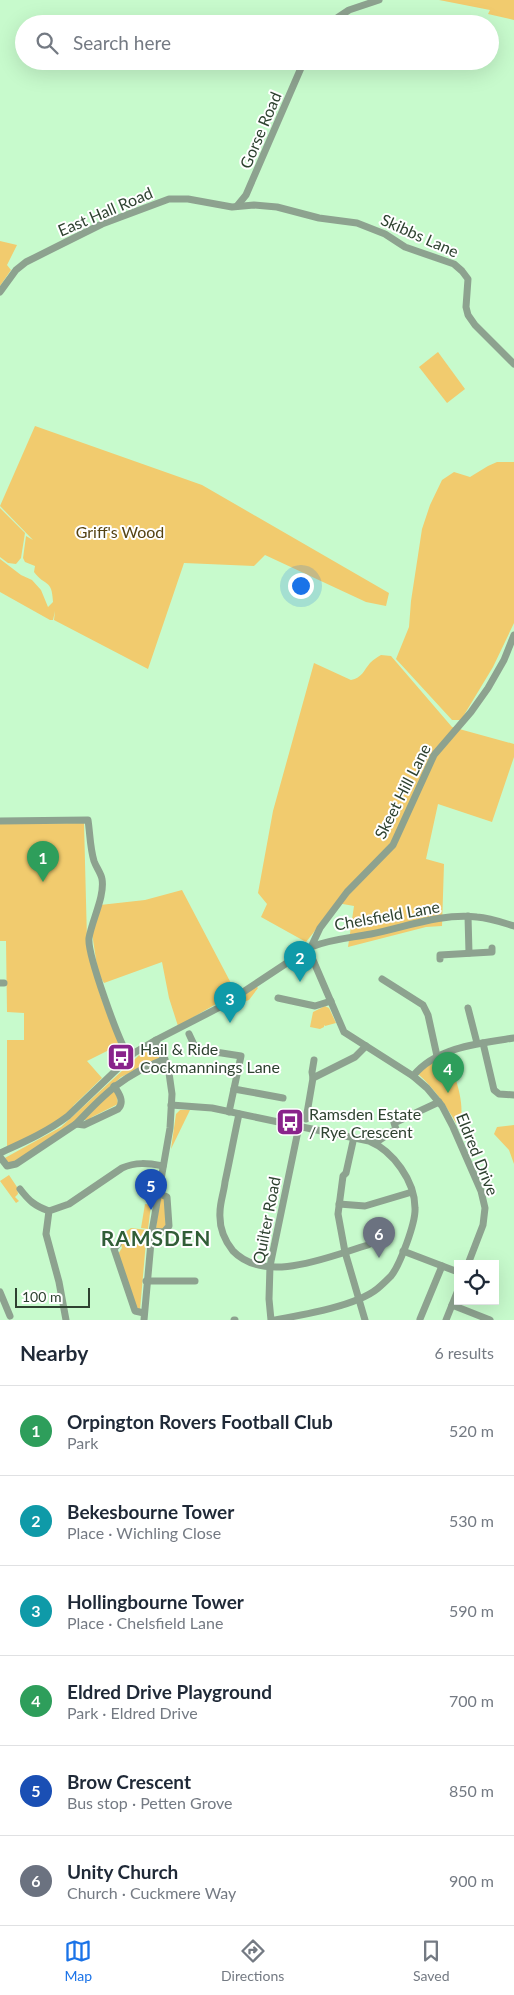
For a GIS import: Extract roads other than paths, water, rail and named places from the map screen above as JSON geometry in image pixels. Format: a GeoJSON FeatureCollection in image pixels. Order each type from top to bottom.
{"type":"FeatureCollection","features":[{"type":"Feature","properties":{"kind":"street"},"geometry":{"type":"LineString","coordinates":[[342,15],[349,10],[379,0]]}},
{"type":"Feature","properties":{"kind":"street","name":"Gorse Road"},"geometry":{"type":"LineString","coordinates":[[236,207],[245,198],[300,70]]}},
{"type":"Feature","properties":{"kind":"street"},"geometry":{"type":"LineString","coordinates":[[245,198],[254,205]]}},
{"type":"Feature","properties":{"kind":"street","name":"East Hall Road"},"geometry":{"type":"LineString","coordinates":[[0,292],[16,270],[26,262],[102,224],[147,206],[169,199],[188,199],[236,207]]}},
{"type":"Feature","properties":{"kind":"street","name":"Skibbs Lane"},"geometry":{"type":"LineString","coordinates":[[236,207],[254,205],[277,207],[319,218],[357,223],[385,234],[405,247],[454,264],[468,279],[466,307],[468,316],[514,364]]}},
{"type":"Feature","properties":{"kind":"street","name":"Skeet Hill Lane"},"geometry":{"type":"LineString","coordinates":[[312,946],[320,928],[347,892],[393,845],[434,755],[471,712],[488,688],[504,660],[514,634]]}},
{"type":"Feature","properties":{"kind":"street"},"geometry":{"type":"LineString","coordinates":[[0,822],[88,820],[94,862],[102,878],[102,891],[89,941],[93,963],[122,1044],[129,1057]]}},
{"type":"Feature","properties":{"kind":"street"},"geometry":{"type":"LineString","coordinates":[[468,916],[469,954]]}},
{"type":"Feature","properties":{"kind":"street","name":"Chelsfield Lane"},"geometry":{"type":"LineString","coordinates":[[0,1153],[44,1133],[62,1121],[129,1057],[156,1040],[222,1006],[312,946],[328,940],[370,934],[424,921],[468,916],[498,920],[514,926]]}},
{"type":"Feature","properties":{"kind":"street"},"geometry":{"type":"LineString","coordinates":[[320,928],[328,940]]}},
{"type":"Feature","properties":{"kind":"street"},"geometry":{"type":"LineString","coordinates":[[440,959],[440,955],[492,952],[492,948]]}},
{"type":"Feature","properties":{"kind":"street","name":"Eldred Drive"},"geometry":{"type":"LineString","coordinates":[[313,960],[344,1032],[413,1076],[427,1088],[439,1102],[453,1127],[482,1191],[485,1208],[483,1225],[470,1260]]}},
{"type":"Feature","properties":{"kind":"street"},"geometry":{"type":"LineString","coordinates":[[382,979],[423,1005],[428,1015],[437,1056]]}},
{"type":"Feature","properties":{"kind":"street"},"geometry":{"type":"LineString","coordinates":[[278,998],[315,1006],[331,1001]]}},
{"type":"Feature","properties":{"kind":"street"},"geometry":{"type":"LineString","coordinates":[[468,1008],[494,1090],[499,1094],[514,1095]]}},
{"type":"Feature","properties":{"kind":"street"},"geometry":{"type":"LineString","coordinates":[[189,1034],[196,1048],[241,1056],[229,1112]]}},
{"type":"Feature","properties":{"kind":"street"},"geometry":{"type":"LineString","coordinates":[[413,1076],[421,1066],[437,1056],[480,1043],[514,1038]]}},
{"type":"Feature","properties":{"kind":"street"},"geometry":{"type":"LineString","coordinates":[[144,1317],[152,1231],[170,1128],[171,1105],[171,1083],[165,1059],[156,1040]]}},
{"type":"Feature","properties":{"kind":"street"},"geometry":{"type":"LineString","coordinates":[[313,1078],[355,1057],[366,1046]]}},
{"type":"Feature","properties":{"kind":"street"},"geometry":{"type":"LineString","coordinates":[[0,1158],[7,1166],[16,1164],[76,1124],[114,1086],[141,1069],[165,1059]]}},
{"type":"Feature","properties":{"kind":"street"},"geometry":{"type":"LineString","coordinates":[[306,1119],[314,1060]]}},
{"type":"Feature","properties":{"kind":"street"},"geometry":{"type":"LineString","coordinates":[[76,1124],[84,1126],[121,1106],[122,1099],[114,1086]]}},
{"type":"Feature","properties":{"kind":"street"},"geometry":{"type":"LineString","coordinates":[[234,1089],[283,1098]]}},
{"type":"Feature","properties":{"kind":"street"},"geometry":{"type":"LineString","coordinates":[[375,1144],[396,1130],[394,1123],[439,1102]]}},
{"type":"Feature","properties":{"kind":"street"},"geometry":{"type":"LineString","coordinates":[[171,1105],[201,1106],[354,1137],[375,1144],[389,1153],[398,1163],[412,1192],[415,1203],[415,1216],[403,1251],[392,1275],[376,1290],[358,1299],[323,1310],[273,1320]]}},
{"type":"Feature","properties":{"kind":"street"},"geometry":{"type":"LineString","coordinates":[[239,1114],[220,1212],[221,1229],[227,1244],[238,1255],[251,1263],[292,1267],[368,1246]]}},
{"type":"Feature","properties":{"kind":"street","name":"Quilter Road"},"geometry":{"type":"LineString","coordinates":[[273,1320],[269,1299],[270,1266],[298,1126]]}},
{"type":"Feature","properties":{"kind":"street"},"geometry":{"type":"LineString","coordinates":[[354,1137],[346,1173],[343,1176],[338,1214],[345,1252],[365,1320]]}},
{"type":"Feature","properties":{"kind":"street"},"geometry":{"type":"LineString","coordinates":[[20,1189],[35,1206],[49,1211],[69,1204],[130,1164],[146,1163],[163,1166]]}},
{"type":"Feature","properties":{"kind":"street"},"geometry":{"type":"LineString","coordinates":[[339,1204],[365,1206],[412,1192]]}},
{"type":"Feature","properties":{"kind":"street"},"geometry":{"type":"LineString","coordinates":[[152,1231],[164,1232],[169,1226],[167,1197],[158,1193]]}},
{"type":"Feature","properties":{"kind":"street"},"geometry":{"type":"LineString","coordinates":[[49,1211],[46,1234],[59,1282],[66,1320]]}},
{"type":"Feature","properties":{"kind":"street"},"geometry":{"type":"LineString","coordinates":[[118,1244],[114,1249],[135,1311],[144,1317]]}},
{"type":"Feature","properties":{"kind":"street"},"geometry":{"type":"LineString","coordinates":[[403,1251],[454,1270]]}},
{"type":"Feature","properties":{"kind":"street"},"geometry":{"type":"LineString","coordinates":[[420,1319],[442,1266]]}},
{"type":"Feature","properties":{"kind":"street"},"geometry":{"type":"LineString","coordinates":[[146,1281],[195,1281]]}},
{"type":"Feature","properties":{"kind":"street"},"geometry":{"type":"LineString","coordinates":[[0,1292],[10,1316]]}},
{"type":"Feature","properties":{"kind":"street"},"geometry":{"type":"LineString","coordinates":[[446,1320],[454,1300]]}},
{"type":"Feature","properties":{"kind":"street"},"geometry":{"type":"LineString","coordinates":[[452,1305],[490,1320]]}},
{"type":"Feature","properties":{"kind":"place","name":"Orpington Rovers Football Club"},"geometry":{"type":"Point","coordinates":[43,882]}},
{"type":"Feature","properties":{"kind":"place","name":"Bekesbourne Tower"},"geometry":{"type":"Point","coordinates":[300,982]}},
{"type":"Feature","properties":{"kind":"place","name":"Hollingbourne Tower"},"geometry":{"type":"Point","coordinates":[230,1023]}},
{"type":"Feature","properties":{"kind":"place","name":"Hail & Ride Cockmannings Lane"},"geometry":{"type":"Point","coordinates":[121,1057]}},
{"type":"Feature","properties":{"kind":"place","name":"Eldred Drive Playground"},"geometry":{"type":"Point","coordinates":[448,1093]}},
{"type":"Feature","properties":{"kind":"place","name":"Ramsden Estate / Rye Crescent"},"geometry":{"type":"Point","coordinates":[290,1122]}},
{"type":"Feature","properties":{"kind":"place","name":"Brow Crescent"},"geometry":{"type":"Point","coordinates":[151,1210]}},
{"type":"Feature","properties":{"kind":"place","name":"Unity Church"},"geometry":{"type":"Point","coordinates":[379,1258]}},
{"type":"Feature","properties":{"kind":"district","name":"RAMSDEN"},"geometry":{"type":"Point","coordinates":[156,1237]}},
{"type":"Feature","properties":{"kind":"park label","name":"Griff's Wood"},"geometry":{"type":"Point","coordinates":[120,531]}}]}
